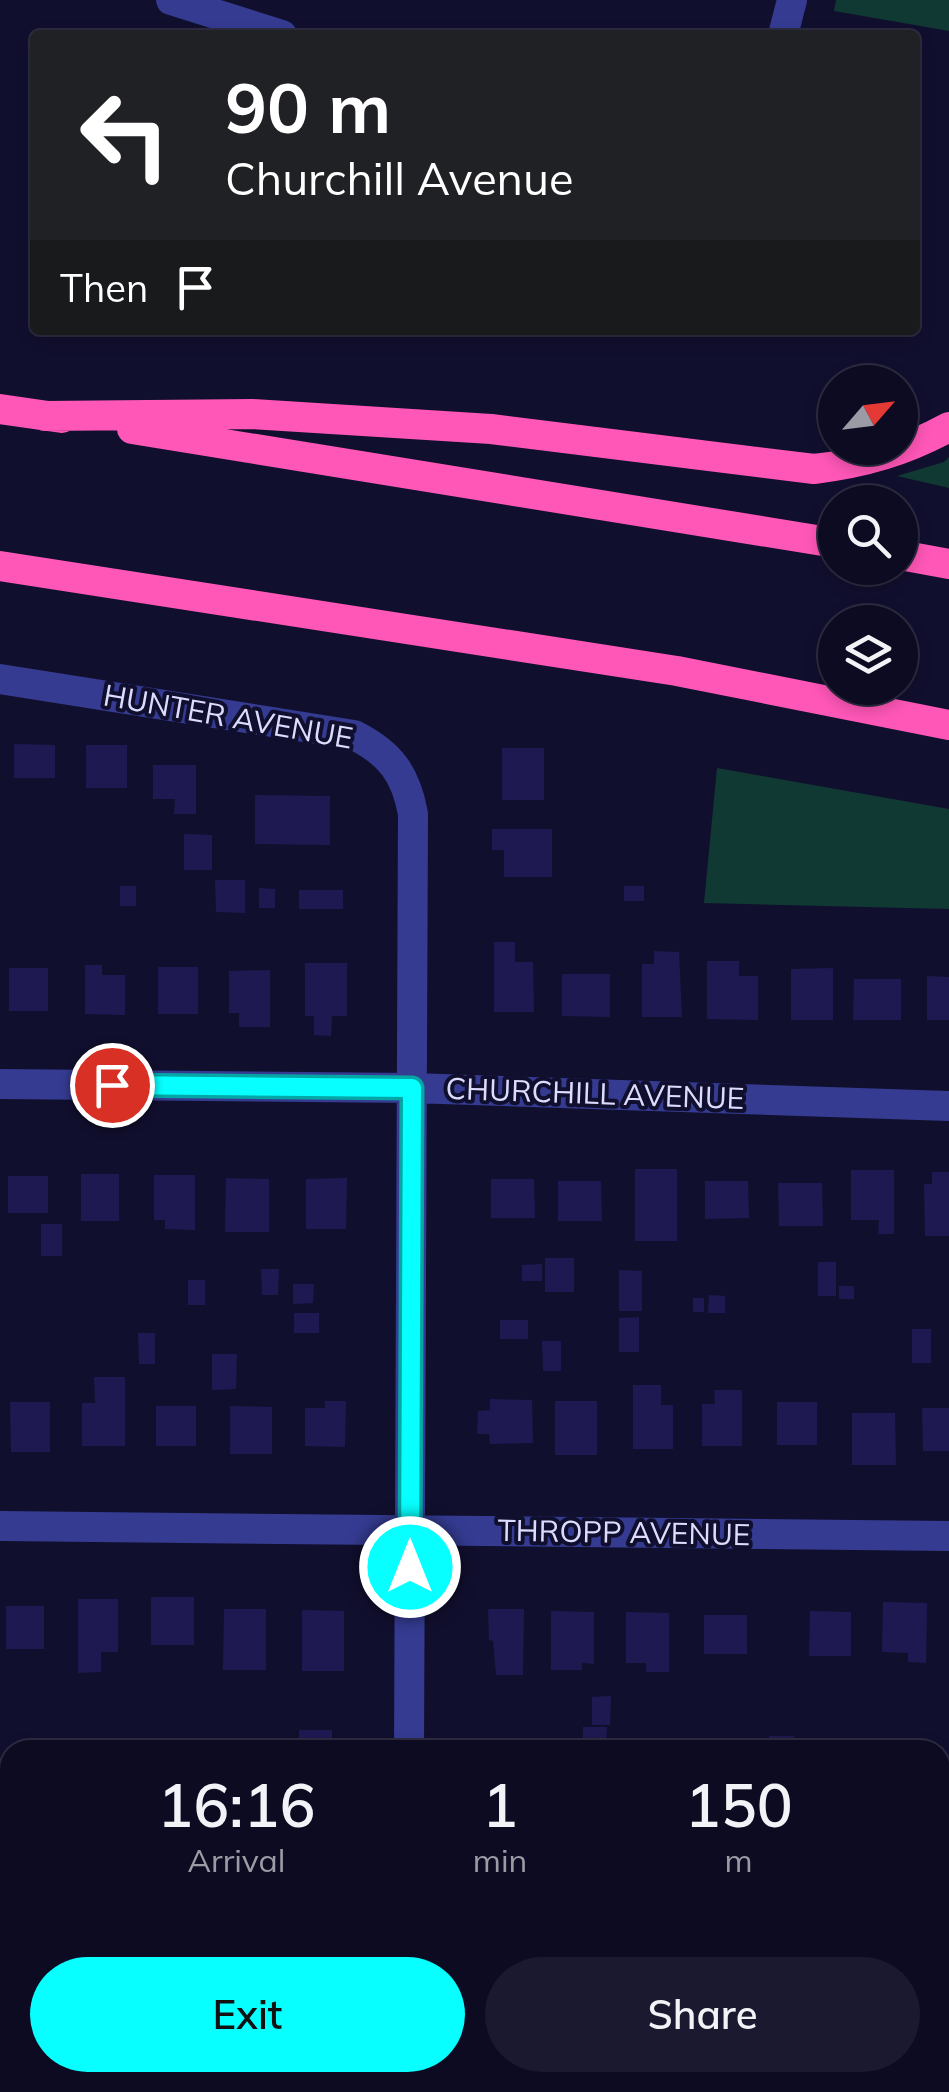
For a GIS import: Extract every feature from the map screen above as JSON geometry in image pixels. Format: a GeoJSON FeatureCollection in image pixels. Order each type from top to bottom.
{"type":"FeatureCollection","features":[{"type":"Feature","properties":{"kind":"highway"},"geometry":{"type":"LineString","coordinates":[[0,409],[818,539]]}},
{"type":"Feature","properties":{"kind":"highway"},"geometry":{"type":"LineString","coordinates":[[45,416],[252,414],[491,429],[814,470],[860,464],[908,449],[949,427]]}},
{"type":"Feature","properties":{"kind":"highway"},"geometry":{"type":"LineString","coordinates":[[918,558],[949,564]]}},
{"type":"Feature","properties":{"kind":"highway"},"geometry":{"type":"LineString","coordinates":[[0,566],[659,668],[949,725]]}},
{"type":"Feature","properties":{"kind":"street"},"geometry":{"type":"LineString","coordinates":[[171,0],[266,30]]}},
{"type":"Feature","properties":{"kind":"street"},"geometry":{"type":"LineString","coordinates":[[784,30],[792,0]]}},
{"type":"Feature","properties":{"kind":"street","name":"HUNTER AVENUE"},"geometry":{"type":"LineString","coordinates":[[0,679],[354,735],[378,747],[396,763],[409,791],[413,814],[409,1740]]}},
{"type":"Feature","properties":{"kind":"street","name":"CHURCHILL AVENUE"},"geometry":{"type":"LineString","coordinates":[[0,1084],[412,1088],[949,1106]]}},
{"type":"Feature","properties":{"kind":"street","name":"THROPP AVENUE"},"geometry":{"type":"LineString","coordinates":[[0,1526],[949,1536]]}},
{"type":"Feature","properties":{"kind":"green space"},"geometry":{"type":"Polygon","coordinates":[[[836,0],[949,0],[949,31],[834,11],[836,0]]]}},
{"type":"Feature","properties":{"kind":"green space"},"geometry":{"type":"Polygon","coordinates":[[[949,457],[949,488],[897,476],[944,462],[949,457]]]}},
{"type":"Feature","properties":{"kind":"green space"},"geometry":{"type":"Polygon","coordinates":[[[717,768],[949,809],[949,909],[704,903],[717,768]]]}},
{"type":"Feature","properties":{"kind":"building"},"geometry":{"type":"Polygon","coordinates":[[[14,744],[55,745],[55,778],[14,778],[14,744]]]}},
{"type":"Feature","properties":{"kind":"building"},"geometry":{"type":"Polygon","coordinates":[[[86,745],[127,745],[127,788],[86,788],[86,745]]]}},
{"type":"Feature","properties":{"kind":"building"},"geometry":{"type":"Polygon","coordinates":[[[502,748],[544,748],[544,800],[502,800],[502,748]]]}},
{"type":"Feature","properties":{"kind":"building"},"geometry":{"type":"Polygon","coordinates":[[[153,765],[196,765],[196,814],[174,814],[175,799],[153,799],[153,765]]]}},
{"type":"Feature","properties":{"kind":"building"},"geometry":{"type":"Polygon","coordinates":[[[255,795],[330,796],[330,845],[255,844],[255,795]]]}},
{"type":"Feature","properties":{"kind":"building"},"geometry":{"type":"Polygon","coordinates":[[[492,829],[552,829],[552,877],[504,877],[504,850],[492,850],[492,829]]]}},
{"type":"Feature","properties":{"kind":"building"},"geometry":{"type":"Polygon","coordinates":[[[184,834],[212,835],[212,870],[184,870],[184,834]]]}},
{"type":"Feature","properties":{"kind":"building"},"geometry":{"type":"Polygon","coordinates":[[[215,880],[245,880],[245,913],[216,912],[215,880]]]}},
{"type":"Feature","properties":{"kind":"building"},"geometry":{"type":"Polygon","coordinates":[[[120,886],[136,886],[136,906],[120,906],[120,886]]]}},
{"type":"Feature","properties":{"kind":"building"},"geometry":{"type":"Polygon","coordinates":[[[624,886],[644,886],[644,901],[624,901],[624,886]]]}},
{"type":"Feature","properties":{"kind":"building"},"geometry":{"type":"Polygon","coordinates":[[[259,888],[275,889],[275,908],[259,908],[259,888]]]}},
{"type":"Feature","properties":{"kind":"building"},"geometry":{"type":"Polygon","coordinates":[[[299,890],[343,890],[343,909],[299,909],[299,890]]]}},
{"type":"Feature","properties":{"kind":"building"},"geometry":{"type":"Polygon","coordinates":[[[494,942],[515,942],[515,962],[533,962],[534,1012],[494,1012],[494,942]]]}},
{"type":"Feature","properties":{"kind":"building"},"geometry":{"type":"Polygon","coordinates":[[[654,951],[679,952],[682,1017],[642,1017],[642,964],[654,964],[654,951]]]}},
{"type":"Feature","properties":{"kind":"building"},"geometry":{"type":"Polygon","coordinates":[[[707,961],[739,961],[739,976],[758,976],[758,1020],[707,1019],[707,961]]]}},
{"type":"Feature","properties":{"kind":"building"},"geometry":{"type":"Polygon","coordinates":[[[305,963],[347,963],[347,1016],[332,1016],[331,1036],[314,1035],[314,1016],[305,1016],[305,963]]]}},
{"type":"Feature","properties":{"kind":"building"},"geometry":{"type":"Polygon","coordinates":[[[85,965],[102,965],[102,975],[125,975],[125,1015],[85,1014],[85,965]]]}},
{"type":"Feature","properties":{"kind":"building"},"geometry":{"type":"Polygon","coordinates":[[[158,967],[198,967],[198,1014],[158,1014],[158,967]]]}},
{"type":"Feature","properties":{"kind":"building"},"geometry":{"type":"Polygon","coordinates":[[[9,968],[48,968],[48,1011],[9,1011],[9,968]]]}},
{"type":"Feature","properties":{"kind":"building"},"geometry":{"type":"Polygon","coordinates":[[[833,968],[833,1020],[791,1020],[791,969],[833,968]]]}},
{"type":"Feature","properties":{"kind":"building"},"geometry":{"type":"Polygon","coordinates":[[[270,970],[270,1027],[239,1027],[239,1013],[229,1013],[229,971],[270,970]]]}},
{"type":"Feature","properties":{"kind":"building"},"geometry":{"type":"Polygon","coordinates":[[[562,974],[610,974],[610,1017],[562,1016],[562,974]]]}},
{"type":"Feature","properties":{"kind":"building"},"geometry":{"type":"Polygon","coordinates":[[[927,976],[949,977],[949,1020],[927,1020],[927,976]]]}},
{"type":"Feature","properties":{"kind":"building"},"geometry":{"type":"Polygon","coordinates":[[[854,979],[901,979],[901,1020],[853,1020],[854,979]]]}},
{"type":"Feature","properties":{"kind":"building"},"geometry":{"type":"Polygon","coordinates":[[[635,1169],[677,1169],[677,1241],[635,1241],[635,1169]]]}},
{"type":"Feature","properties":{"kind":"building"},"geometry":{"type":"Polygon","coordinates":[[[851,1170],[894,1170],[894,1234],[878,1234],[879,1220],[851,1220],[851,1170]]]}},
{"type":"Feature","properties":{"kind":"building"},"geometry":{"type":"Polygon","coordinates":[[[932,1172],[949,1172],[949,1236],[925,1236],[924,1184],[932,1184],[932,1172]]]}},
{"type":"Feature","properties":{"kind":"building"},"geometry":{"type":"Polygon","coordinates":[[[81,1174],[119,1174],[119,1221],[81,1221],[81,1174]]]}},
{"type":"Feature","properties":{"kind":"building"},"geometry":{"type":"Polygon","coordinates":[[[154,1175],[195,1175],[195,1230],[165,1229],[165,1220],[154,1220],[154,1175]]]}},
{"type":"Feature","properties":{"kind":"building"},"geometry":{"type":"Polygon","coordinates":[[[8,1176],[48,1176],[48,1213],[8,1213],[8,1176]]]}},
{"type":"Feature","properties":{"kind":"building"},"geometry":{"type":"Polygon","coordinates":[[[226,1178],[269,1179],[269,1232],[225,1232],[226,1178]]]}},
{"type":"Feature","properties":{"kind":"building"},"geometry":{"type":"Polygon","coordinates":[[[347,1178],[346,1229],[306,1229],[306,1179],[347,1178]]]}},
{"type":"Feature","properties":{"kind":"building"},"geometry":{"type":"Polygon","coordinates":[[[491,1179],[534,1179],[535,1218],[491,1218],[491,1179]]]}},
{"type":"Feature","properties":{"kind":"building"},"geometry":{"type":"Polygon","coordinates":[[[558,1181],[601,1181],[602,1221],[558,1221],[558,1181]]]}},
{"type":"Feature","properties":{"kind":"building"},"geometry":{"type":"Polygon","coordinates":[[[705,1181],[748,1181],[749,1218],[705,1219],[705,1181]]]}},
{"type":"Feature","properties":{"kind":"building"},"geometry":{"type":"Polygon","coordinates":[[[778,1183],[822,1183],[823,1226],[779,1226],[778,1183]]]}},
{"type":"Feature","properties":{"kind":"building"},"geometry":{"type":"Polygon","coordinates":[[[41,1224],[62,1224],[62,1256],[41,1256],[41,1224]]]}},
{"type":"Feature","properties":{"kind":"building"},"geometry":{"type":"Polygon","coordinates":[[[545,1258],[574,1258],[574,1292],[545,1292],[545,1258]]]}},
{"type":"Feature","properties":{"kind":"building"},"geometry":{"type":"Polygon","coordinates":[[[818,1262],[836,1262],[836,1296],[818,1296],[818,1262]]]}},
{"type":"Feature","properties":{"kind":"building"},"geometry":{"type":"Polygon","coordinates":[[[542,1264],[542,1281],[522,1281],[522,1265],[542,1264]]]}},
{"type":"Feature","properties":{"kind":"building"},"geometry":{"type":"Polygon","coordinates":[[[261,1269],[279,1269],[278,1295],[262,1295],[261,1269]]]}},
{"type":"Feature","properties":{"kind":"building"},"geometry":{"type":"Polygon","coordinates":[[[619,1270],[642,1271],[642,1311],[619,1311],[619,1270]]]}},
{"type":"Feature","properties":{"kind":"building"},"geometry":{"type":"Polygon","coordinates":[[[188,1280],[205,1280],[205,1305],[188,1305],[188,1280]]]}},
{"type":"Feature","properties":{"kind":"building"},"geometry":{"type":"Polygon","coordinates":[[[293,1284],[314,1284],[313,1303],[293,1304],[293,1284]]]}},
{"type":"Feature","properties":{"kind":"building"},"geometry":{"type":"Polygon","coordinates":[[[839,1286],[854,1286],[854,1299],[839,1299],[839,1286]]]}},
{"type":"Feature","properties":{"kind":"building"},"geometry":{"type":"Polygon","coordinates":[[[709,1295],[725,1296],[725,1313],[708,1313],[709,1295]]]}},
{"type":"Feature","properties":{"kind":"building"},"geometry":{"type":"Polygon","coordinates":[[[693,1298],[704,1298],[704,1312],[693,1312],[693,1298]]]}},
{"type":"Feature","properties":{"kind":"building"},"geometry":{"type":"Polygon","coordinates":[[[294,1313],[319,1313],[319,1333],[294,1333],[294,1313]]]}},
{"type":"Feature","properties":{"kind":"building"},"geometry":{"type":"Polygon","coordinates":[[[639,1317],[639,1352],[619,1352],[619,1318],[639,1317]]]}},
{"type":"Feature","properties":{"kind":"building"},"geometry":{"type":"Polygon","coordinates":[[[500,1320],[528,1320],[528,1339],[500,1339],[500,1320]]]}},
{"type":"Feature","properties":{"kind":"building"},"geometry":{"type":"Polygon","coordinates":[[[912,1329],[931,1329],[931,1363],[912,1363],[912,1329]]]}},
{"type":"Feature","properties":{"kind":"building"},"geometry":{"type":"Polygon","coordinates":[[[138,1333],[155,1333],[155,1364],[139,1364],[138,1333]]]}},
{"type":"Feature","properties":{"kind":"building"},"geometry":{"type":"Polygon","coordinates":[[[542,1341],[561,1341],[561,1371],[543,1371],[542,1341]]]}},
{"type":"Feature","properties":{"kind":"building"},"geometry":{"type":"Polygon","coordinates":[[[212,1354],[237,1354],[236,1389],[212,1390],[212,1354]]]}},
{"type":"Feature","properties":{"kind":"building"},"geometry":{"type":"Polygon","coordinates":[[[94,1377],[125,1377],[125,1446],[82,1446],[82,1403],[95,1403],[94,1377]]]}},
{"type":"Feature","properties":{"kind":"building"},"geometry":{"type":"Polygon","coordinates":[[[633,1385],[661,1385],[661,1405],[673,1405],[673,1449],[633,1449],[633,1385]]]}},
{"type":"Feature","properties":{"kind":"building"},"geometry":{"type":"Polygon","coordinates":[[[714,1390],[742,1390],[742,1446],[702,1446],[702,1404],[715,1404],[714,1390]]]}},
{"type":"Feature","properties":{"kind":"building"},"geometry":{"type":"Polygon","coordinates":[[[490,1399],[532,1400],[533,1443],[490,1444],[489,1434],[477,1434],[478,1411],[490,1410],[490,1399]]]}},
{"type":"Feature","properties":{"kind":"building"},"geometry":{"type":"Polygon","coordinates":[[[325,1401],[346,1401],[345,1447],[305,1446],[305,1408],[325,1408],[325,1401]]]}},
{"type":"Feature","properties":{"kind":"building"},"geometry":{"type":"Polygon","coordinates":[[[555,1401],[597,1401],[597,1455],[555,1455],[555,1401]]]}},
{"type":"Feature","properties":{"kind":"building"},"geometry":{"type":"Polygon","coordinates":[[[10,1402],[50,1402],[50,1452],[11,1452],[10,1402]]]}},
{"type":"Feature","properties":{"kind":"building"},"geometry":{"type":"Polygon","coordinates":[[[777,1402],[817,1402],[817,1445],[777,1445],[777,1402]]]}},
{"type":"Feature","properties":{"kind":"building"},"geometry":{"type":"Polygon","coordinates":[[[156,1406],[196,1406],[196,1446],[156,1446],[156,1406]]]}},
{"type":"Feature","properties":{"kind":"building"},"geometry":{"type":"Polygon","coordinates":[[[230,1406],[272,1407],[272,1454],[230,1454],[230,1406]]]}},
{"type":"Feature","properties":{"kind":"building"},"geometry":{"type":"Polygon","coordinates":[[[922,1408],[949,1408],[949,1451],[923,1451],[922,1408]]]}},
{"type":"Feature","properties":{"kind":"building"},"geometry":{"type":"Polygon","coordinates":[[[852,1413],[895,1413],[896,1465],[852,1465],[852,1413]]]}},
{"type":"Feature","properties":{"kind":"building"},"geometry":{"type":"Polygon","coordinates":[[[151,1597],[194,1597],[194,1645],[151,1645],[151,1597]]]}},
{"type":"Feature","properties":{"kind":"building"},"geometry":{"type":"Polygon","coordinates":[[[78,1599],[118,1599],[118,1652],[101,1652],[101,1672],[78,1673],[78,1599]]]}},
{"type":"Feature","properties":{"kind":"building"},"geometry":{"type":"Polygon","coordinates":[[[883,1602],[927,1603],[926,1663],[908,1662],[908,1653],[882,1652],[883,1602]]]}},
{"type":"Feature","properties":{"kind":"building"},"geometry":{"type":"Polygon","coordinates":[[[6,1606],[44,1606],[44,1649],[6,1649],[6,1606]]]}},
{"type":"Feature","properties":{"kind":"building"},"geometry":{"type":"Polygon","coordinates":[[[224,1609],[266,1609],[266,1670],[223,1670],[224,1609]]]}},
{"type":"Feature","properties":{"kind":"building"},"geometry":{"type":"Polygon","coordinates":[[[488,1609],[524,1609],[523,1675],[496,1675],[488,1609]]]}},
{"type":"Feature","properties":{"kind":"building"},"geometry":{"type":"Polygon","coordinates":[[[302,1610],[344,1611],[344,1671],[302,1671],[302,1610]]]}},
{"type":"Feature","properties":{"kind":"building"},"geometry":{"type":"Polygon","coordinates":[[[551,1611],[594,1612],[594,1664],[582,1663],[582,1670],[551,1670],[551,1611]]]}},
{"type":"Feature","properties":{"kind":"building"},"geometry":{"type":"Polygon","coordinates":[[[810,1611],[851,1612],[851,1656],[809,1656],[810,1611]]]}},
{"type":"Feature","properties":{"kind":"building"},"geometry":{"type":"Polygon","coordinates":[[[626,1612],[669,1613],[669,1672],[646,1672],[646,1663],[626,1663],[626,1612]]]}},
{"type":"Feature","properties":{"kind":"building"},"geometry":{"type":"Polygon","coordinates":[[[704,1615],[747,1615],[747,1654],[704,1654],[704,1615]]]}},
{"type":"Feature","properties":{"kind":"building"},"geometry":{"type":"Polygon","coordinates":[[[611,1696],[610,1725],[592,1725],[592,1697],[611,1696]]]}},
{"type":"Feature","properties":{"kind":"building"},"geometry":{"type":"Polygon","coordinates":[[[583,1727],[607,1727],[606,1740],[583,1740],[583,1727]]]}},
{"type":"Feature","properties":{"kind":"building"},"geometry":{"type":"Polygon","coordinates":[[[299,1730],[332,1730],[332,1740],[299,1740],[299,1730]]]}},
{"type":"Feature","properties":{"kind":"building"},"geometry":{"type":"Polygon","coordinates":[[[769,1736],[794,1736],[794,1740],[769,1740],[769,1736]]]}},
{"type":"Feature","properties":{"kind":"route"},"geometry":{"type":"LineString","coordinates":[[112,1085],[412,1088],[410,1567]]}}]}
